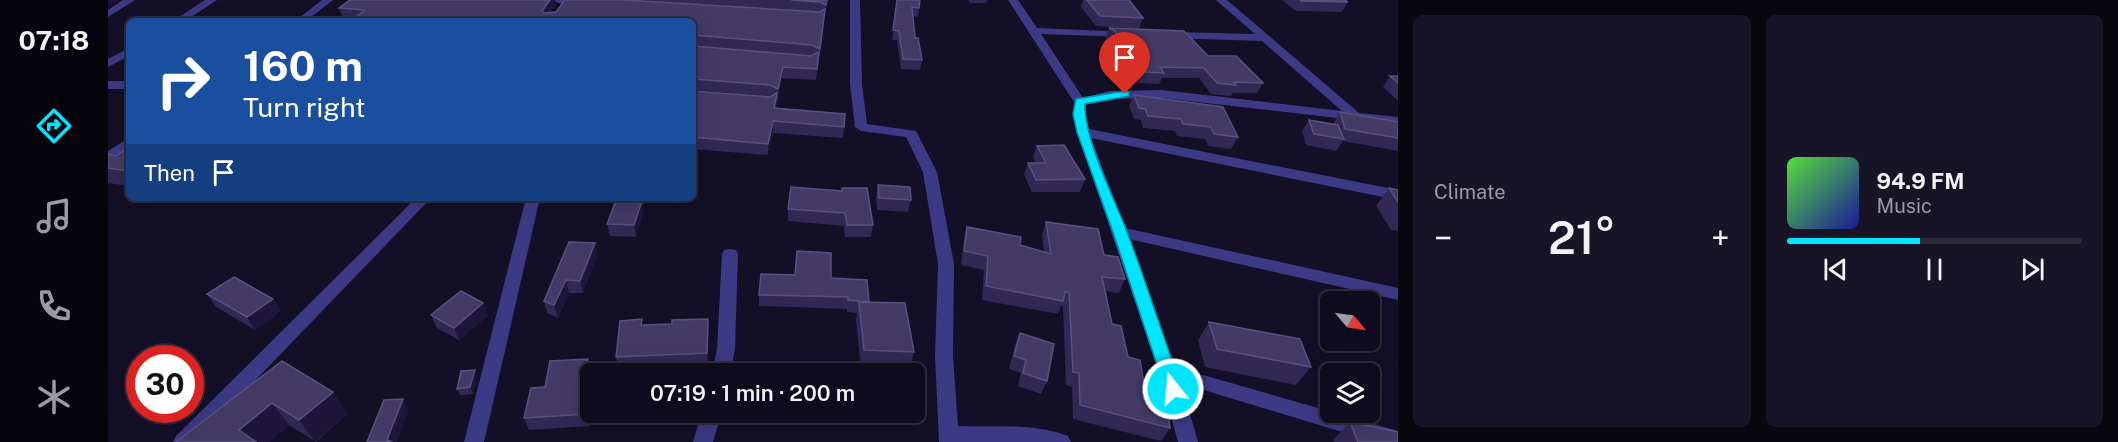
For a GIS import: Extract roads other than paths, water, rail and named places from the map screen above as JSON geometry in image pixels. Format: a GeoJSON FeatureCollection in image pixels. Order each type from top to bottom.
{"type":"FeatureCollection","features":[{"type":"Feature","properties":{"kind":"street"},"geometry":{"type":"LineString","coordinates":[[108,14],[130,0]]}},
{"type":"Feature","properties":{"kind":"street"},"geometry":{"type":"LineString","coordinates":[[183,18],[212,0]]}},
{"type":"Feature","properties":{"kind":"street"},"geometry":{"type":"LineString","coordinates":[[304,18],[328,0]]}},
{"type":"Feature","properties":{"kind":"street"},"geometry":{"type":"LineString","coordinates":[[556,0],[601,3]]}},
{"type":"Feature","properties":{"kind":"street"},"geometry":{"type":"LineString","coordinates":[[556,14],[567,0]]}},
{"type":"Feature","properties":{"kind":"street"},"geometry":{"type":"LineString","coordinates":[[855,0],[856,84],[861,127],[869,130],[906,131],[911,134],[930,172],[946,264],[944,356],[949,439],[1025,437],[1061,442]]}},
{"type":"Feature","properties":{"kind":"street"},"geometry":{"type":"LineString","coordinates":[[1013,0],[1080,102],[1079,114],[1083,132],[1168,372],[1188,442]]}},
{"type":"Feature","properties":{"kind":"street"},"geometry":{"type":"LineString","coordinates":[[1221,0],[1355,116]]}},
{"type":"Feature","properties":{"kind":"street"},"geometry":{"type":"LineString","coordinates":[[1033,31],[1138,34]]}},
{"type":"Feature","properties":{"kind":"street"},"geometry":{"type":"LineString","coordinates":[[1161,35],[1266,38]]}},
{"type":"Feature","properties":{"kind":"street"},"geometry":{"type":"LineString","coordinates":[[108,64],[126,53]]}},
{"type":"Feature","properties":{"kind":"street"},"geometry":{"type":"LineString","coordinates":[[108,85],[126,86]]}},
{"type":"Feature","properties":{"kind":"street"},"geometry":{"type":"LineString","coordinates":[[1080,102],[1117,94],[1162,94],[1398,121]]}},
{"type":"Feature","properties":{"kind":"street"},"geometry":{"type":"LineString","coordinates":[[1083,132],[1398,195]]}},
{"type":"Feature","properties":{"kind":"street"},"geometry":{"type":"LineString","coordinates":[[108,157],[126,144]]}},
{"type":"Feature","properties":{"kind":"street"},"geometry":{"type":"LineString","coordinates":[[183,442],[421,201]]}},
{"type":"Feature","properties":{"kind":"street"},"geometry":{"type":"LineString","coordinates":[[474,442],[532,201]]}},
{"type":"Feature","properties":{"kind":"street"},"geometry":{"type":"LineString","coordinates":[[1120,232],[1398,294]]}},
{"type":"Feature","properties":{"kind":"street"},"geometry":{"type":"LineString","coordinates":[[723,363],[726,349],[729,254]]}},
{"type":"Feature","properties":{"kind":"street"},"geometry":{"type":"LineString","coordinates":[[1168,372],[1398,440]]}},
{"type":"Feature","properties":{"kind":"street"},"geometry":{"type":"LineString","coordinates":[[704,442],[709,423]]}}]}
